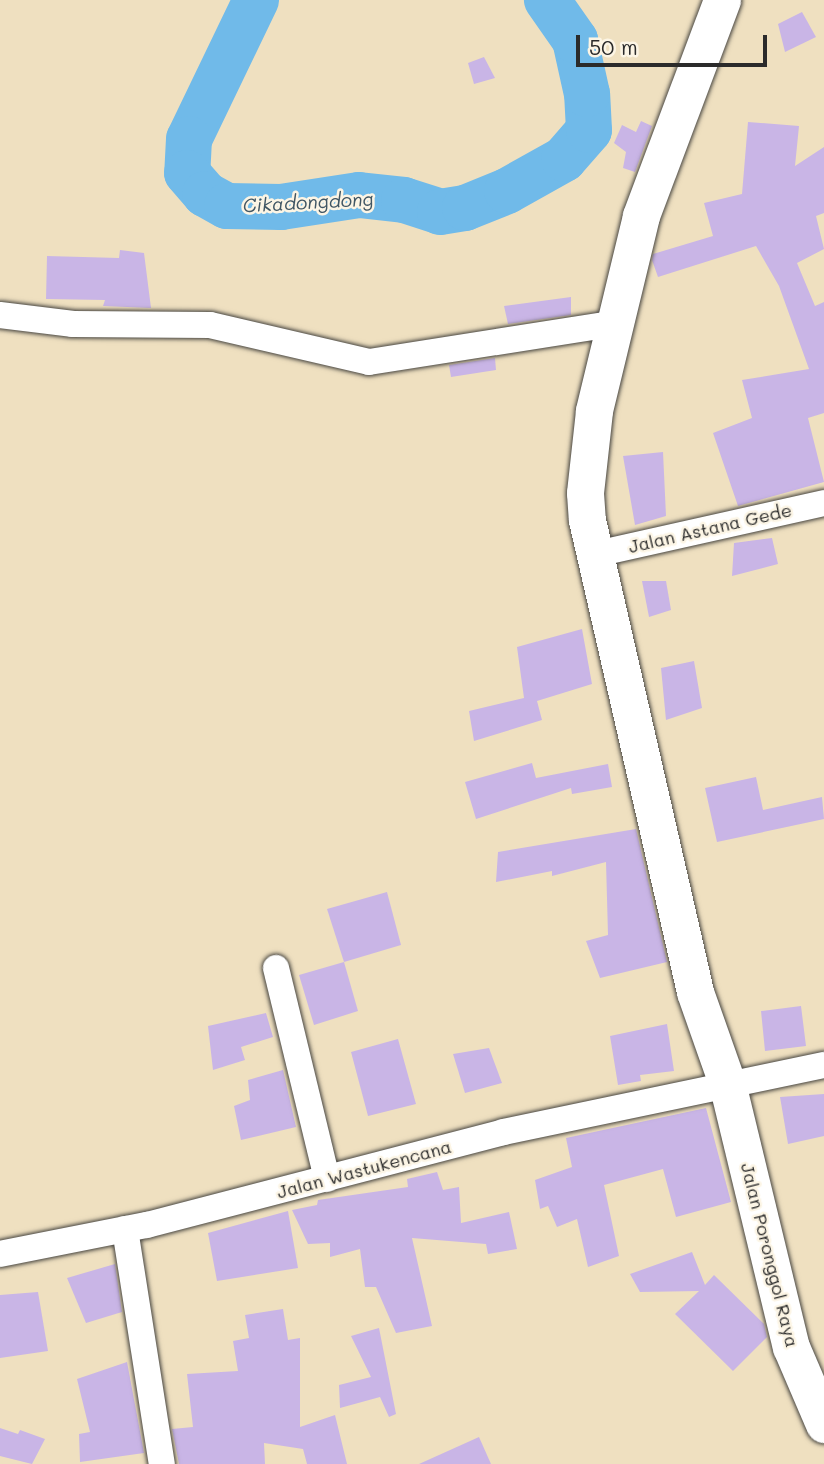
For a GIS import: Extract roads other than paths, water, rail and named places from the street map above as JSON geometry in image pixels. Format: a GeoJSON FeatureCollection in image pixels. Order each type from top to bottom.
{"type":"FeatureCollection","features":[{"type":"Feature","properties":{"kind":"street","name":"Jalan Poronggol Raya"},"geometry":{"type":"LineString","coordinates":[[722,0],[650,189],[612,324],[594,411],[585,493],[596,554],[695,992],[727,1083],[791,1347],[824,1424]]}},
{"type":"Feature","properties":{"kind":"street"},"geometry":{"type":"LineString","coordinates":[[0,315],[73,324],[210,325],[369,362],[612,324]]}},
{"type":"Feature","properties":{"kind":"street","name":"Jalan Astana Gede"},"geometry":{"type":"LineString","coordinates":[[596,554],[824,503]]}},
{"type":"Feature","properties":{"kind":"street"},"geometry":{"type":"LineString","coordinates":[[276,968],[327,1179]]}},
{"type":"Feature","properties":{"kind":"street","name":"Jalan Wastukencana"},"geometry":{"type":"LineString","coordinates":[[0,1254],[125,1229],[503,1132],[727,1083],[824,1065]]}},
{"type":"Feature","properties":{"kind":"street"},"geometry":{"type":"LineString","coordinates":[[125,1229],[162,1464]]}},
{"type":"Feature","properties":{"kind":"waterway","name":"Cikadongdong"},"geometry":{"type":"LineString","coordinates":[[256,0],[189,139],[187,173],[205,194],[227,206],[281,207],[359,195],[404,200],[440,212],[465,208],[507,191],[564,159],[589,130],[587,94],[575,40],[547,0]]}}]}
